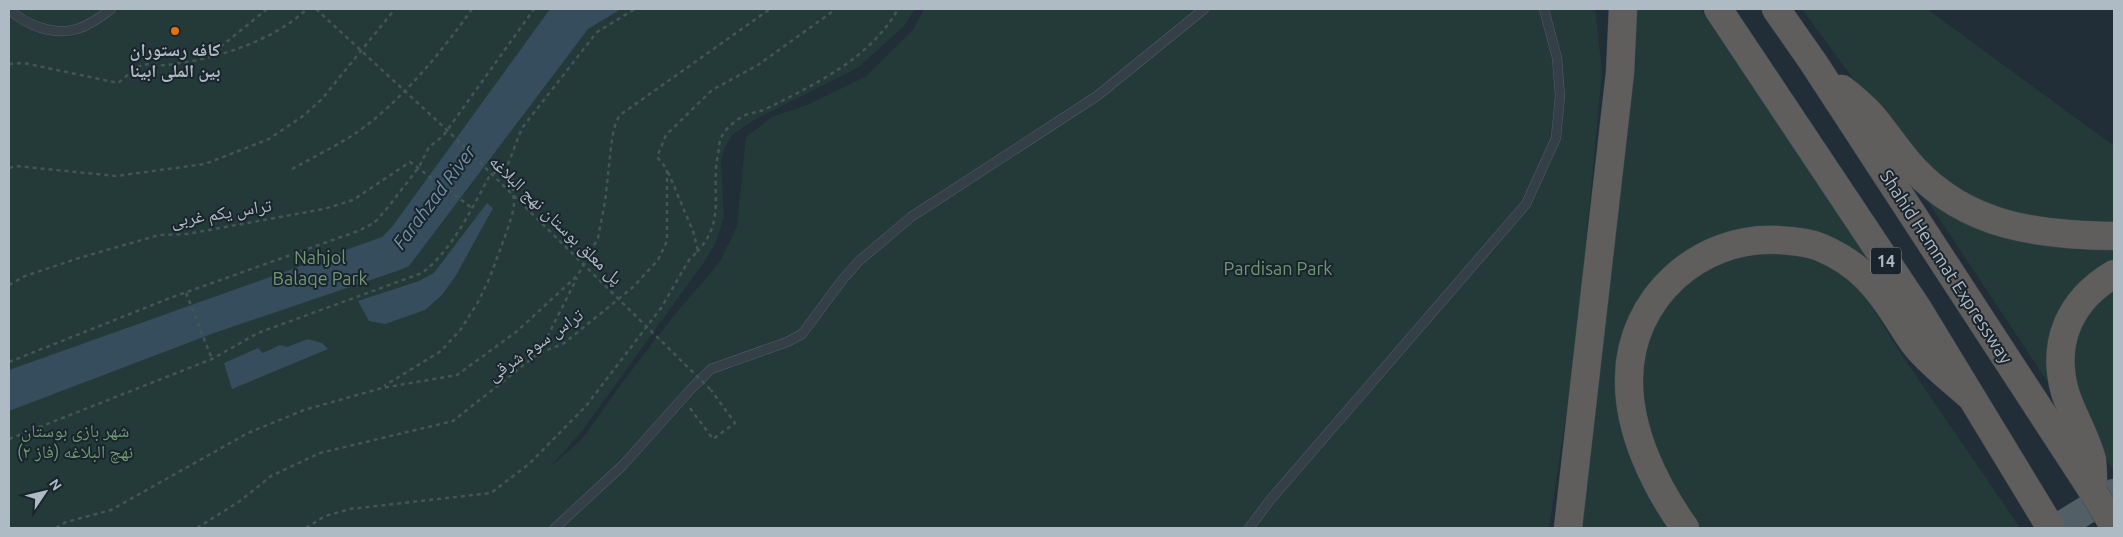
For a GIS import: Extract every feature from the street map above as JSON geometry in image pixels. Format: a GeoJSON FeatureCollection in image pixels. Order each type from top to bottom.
{"type":"FeatureCollection","features":[{"type":"Feature","properties":{"kind":"highway"},"geometry":{"type":"LineString","coordinates":[[1568,528],[1619,82],[1624,9]]}},
{"type":"Feature","properties":{"kind":"highway","name":"14"},"geometry":{"type":"LineString","coordinates":[[1718,9],[1918,308],[1970,396],[2051,525]]}},
{"type":"Feature","properties":{"kind":"highway","name":"Shahid Hemmat Expressway"},"geometry":{"type":"LineString","coordinates":[[1776,9],[2104,493],[2114,526]]}},
{"type":"Feature","properties":{"kind":"highway"},"geometry":{"type":"LineString","coordinates":[[1813,62],[1870,114],[1915,170],[1960,205],[1994,221],[2029,231],[2114,236]]}},
{"type":"Feature","properties":{"kind":"highway"},"geometry":{"type":"LineString","coordinates":[[1684,528],[1670,508],[1653,474],[1639,438],[1631,405],[1628,379],[1630,355],[1637,332],[1658,293],[1675,276],[1716,250],[1744,241],[1792,241],[1820,247],[1845,259],[1865,274],[1884,297],[1916,347],[1970,396]]}},
{"type":"Feature","properties":{"kind":"highway"},"geometry":{"type":"LineString","coordinates":[[2104,493],[2065,390],[2061,353],[2066,328],[2078,304],[2098,284],[2114,274]]}},
{"type":"Feature","properties":{"kind":"main road"},"geometry":{"type":"LineString","coordinates":[[2051,525],[2104,493]]}},
{"type":"Feature","properties":{"kind":"lane"},"geometry":{"type":"LineString","coordinates":[[9,9],[18,18],[50,30],[76,29],[97,20],[111,9]]}},
{"type":"Feature","properties":{"kind":"lane"},"geometry":{"type":"LineString","coordinates":[[555,528],[623,465],[682,398],[711,369],[787,342],[802,334],[843,279],[860,261],[911,217],[1097,96],[1204,9]]}},
{"type":"Feature","properties":{"kind":"lane"},"geometry":{"type":"LineString","coordinates":[[1249,528],[1278,491],[1526,204],[1556,138],[1560,96],[1557,58],[1544,9]]}},
{"type":"Feature","properties":{"kind":"path"},"geometry":{"type":"LineString","coordinates":[[207,57],[267,9]]}},
{"type":"Feature","properties":{"kind":"path"},"geometry":{"type":"LineString","coordinates":[[9,64],[24,63],[118,83],[143,65],[166,65],[234,51],[299,16],[307,9]]}},
{"type":"Feature","properties":{"kind":"path","name":"پل معلق بوستان نهج البلاغه"},"geometry":{"type":"LineString","coordinates":[[316,9],[447,130],[711,390],[735,423],[713,439],[682,398]]}},
{"type":"Feature","properties":{"kind":"path"},"geometry":{"type":"LineString","coordinates":[[9,168],[16,166],[116,176],[205,164],[269,139],[303,116],[322,99],[395,9]]}},
{"type":"Feature","properties":{"kind":"path"},"geometry":{"type":"LineString","coordinates":[[292,169],[353,135],[389,106],[452,37],[472,9]]}},
{"type":"Feature","properties":{"kind":"path"},"geometry":{"type":"LineString","coordinates":[[9,362],[186,293],[358,231],[374,223],[419,168],[429,147],[443,136],[534,9]]}},
{"type":"Feature","properties":{"kind":"path"},"geometry":{"type":"LineString","coordinates":[[505,172],[522,128],[597,32],[635,9]]}},
{"type":"Feature","properties":{"kind":"path"},"geometry":{"type":"LineString","coordinates":[[539,353],[598,238],[605,202],[612,138],[620,115],[770,9]]}},
{"type":"Feature","properties":{"kind":"path","name":"تراس سوم شرقی"},"geometry":{"type":"LineString","coordinates":[[306,528],[325,516],[350,509],[491,494],[529,464],[586,406],[661,308],[689,260],[698,251],[693,231],[667,169],[657,157],[666,135],[712,90],[758,65],[836,9]]}},
{"type":"Feature","properties":{"kind":"path"},"geometry":{"type":"LineString","coordinates":[[689,260],[708,240],[714,225],[716,164],[721,137],[746,114],[761,111],[798,92],[861,54],[882,33],[898,9]]}},
{"type":"Feature","properties":{"kind":"path","name":"تراس یکم غربی"},"geometry":{"type":"LineString","coordinates":[[9,285],[25,276],[159,235],[187,234],[324,209],[353,200],[410,162],[419,168]]}},
{"type":"Feature","properties":{"kind":"path"},"geometry":{"type":"LineString","coordinates":[[419,168],[472,208]]}},
{"type":"Feature","properties":{"kind":"path","name":"تراس سوم شرقی"},"geometry":{"type":"LineString","coordinates":[[197,528],[240,500],[271,476],[320,454],[453,421],[539,353],[562,344],[632,288],[658,260],[667,241],[667,169]]}},
{"type":"Feature","properties":{"kind":"path"},"geometry":{"type":"LineString","coordinates":[[9,439],[212,360],[258,332],[422,273],[431,266],[451,241],[489,177],[497,171],[505,172],[513,180],[514,208],[490,277],[478,302],[461,330],[441,351],[382,388]]}},
{"type":"Feature","properties":{"kind":"path"},"geometry":{"type":"LineString","coordinates":[[56,528],[66,522],[111,510],[248,433],[304,410],[382,388],[457,375],[516,332],[578,275]]}},
{"type":"Feature","properties":{"kind":"path"},"geometry":{"type":"LineString","coordinates":[[186,293],[212,360]]}},
{"type":"Feature","properties":{"kind":"green space"},"geometry":{"type":"Polygon","coordinates":[[[9,9],[915,9],[905,25],[859,67],[752,121],[732,135],[724,149],[721,162],[724,218],[715,244],[582,431],[550,467],[582,439],[672,318],[719,263],[737,227],[746,137],[772,117],[807,105],[865,77],[913,30],[924,9],[1595,9],[1602,72],[1576,348],[1549,528],[9,528],[9,9]]]}},
{"type":"Feature","properties":{"kind":"green space"},"geometry":{"type":"Polygon","coordinates":[[[1630,9],[1700,9],[1818,181],[1897,304],[1858,260],[1719,242],[1622,359],[1675,528],[1575,528],[1630,9]]]}},
{"type":"Feature","properties":{"kind":"green space"},"geometry":{"type":"Polygon","coordinates":[[[1802,9],[1927,9],[2114,146],[2114,228],[2064,227],[1968,202],[1900,142],[1802,9]]]}},
{"type":"Feature","properties":{"kind":"green space"},"geometry":{"type":"Polygon","coordinates":[[[1909,173],[1925,188],[2114,243],[2114,267],[2095,277],[2059,399],[1909,173]]]}},
{"type":"Feature","properties":{"kind":"green space"},"geometry":{"type":"Polygon","coordinates":[[[1804,251],[1851,273],[1899,351],[2020,528],[1694,528],[1654,456],[1636,377],[1654,308],[1727,252],[1804,251]]]}},
{"type":"Feature","properties":{"kind":"green space"},"geometry":{"type":"Polygon","coordinates":[[[2114,281],[2114,472],[2086,424],[2067,349],[2103,288],[2114,281]]]}},
{"type":"Feature","properties":{"kind":"water","name":"Farahzad River"},"geometry":{"type":"Polygon","coordinates":[[[550,9],[621,9],[588,29],[409,266],[214,333],[9,411],[9,370],[382,237],[392,227],[550,9]]]}},
{"type":"Feature","properties":{"kind":"water"},"geometry":{"type":"Polygon","coordinates":[[[487,203],[493,208],[455,277],[441,296],[425,310],[385,324],[369,321],[358,301],[419,281],[434,273],[487,203]]]}},
{"type":"Feature","properties":{"kind":"water"},"geometry":{"type":"Polygon","coordinates":[[[308,339],[322,343],[328,349],[232,389],[224,363],[258,348],[263,353],[280,345],[287,347],[308,339]]]}},
{"type":"Feature","properties":{"kind":"place","name":"کافه رستوران بین الملی ابینا"},"geometry":{"type":"Point","coordinates":[175,31]}},
{"type":"Feature","properties":{"kind":"park label","name":"Nahjol Balaqe Park"},"geometry":{"type":"Point","coordinates":[320,268]}},
{"type":"Feature","properties":{"kind":"park label","name":"Pardisan Park"},"geometry":{"type":"Point","coordinates":[1278,269]}},
{"type":"Feature","properties":{"kind":"park label","name":"شهر بازی بوستان نهچ البلاغه (فاز ۲)"},"geometry":{"type":"Point","coordinates":[75,441]}}]}
